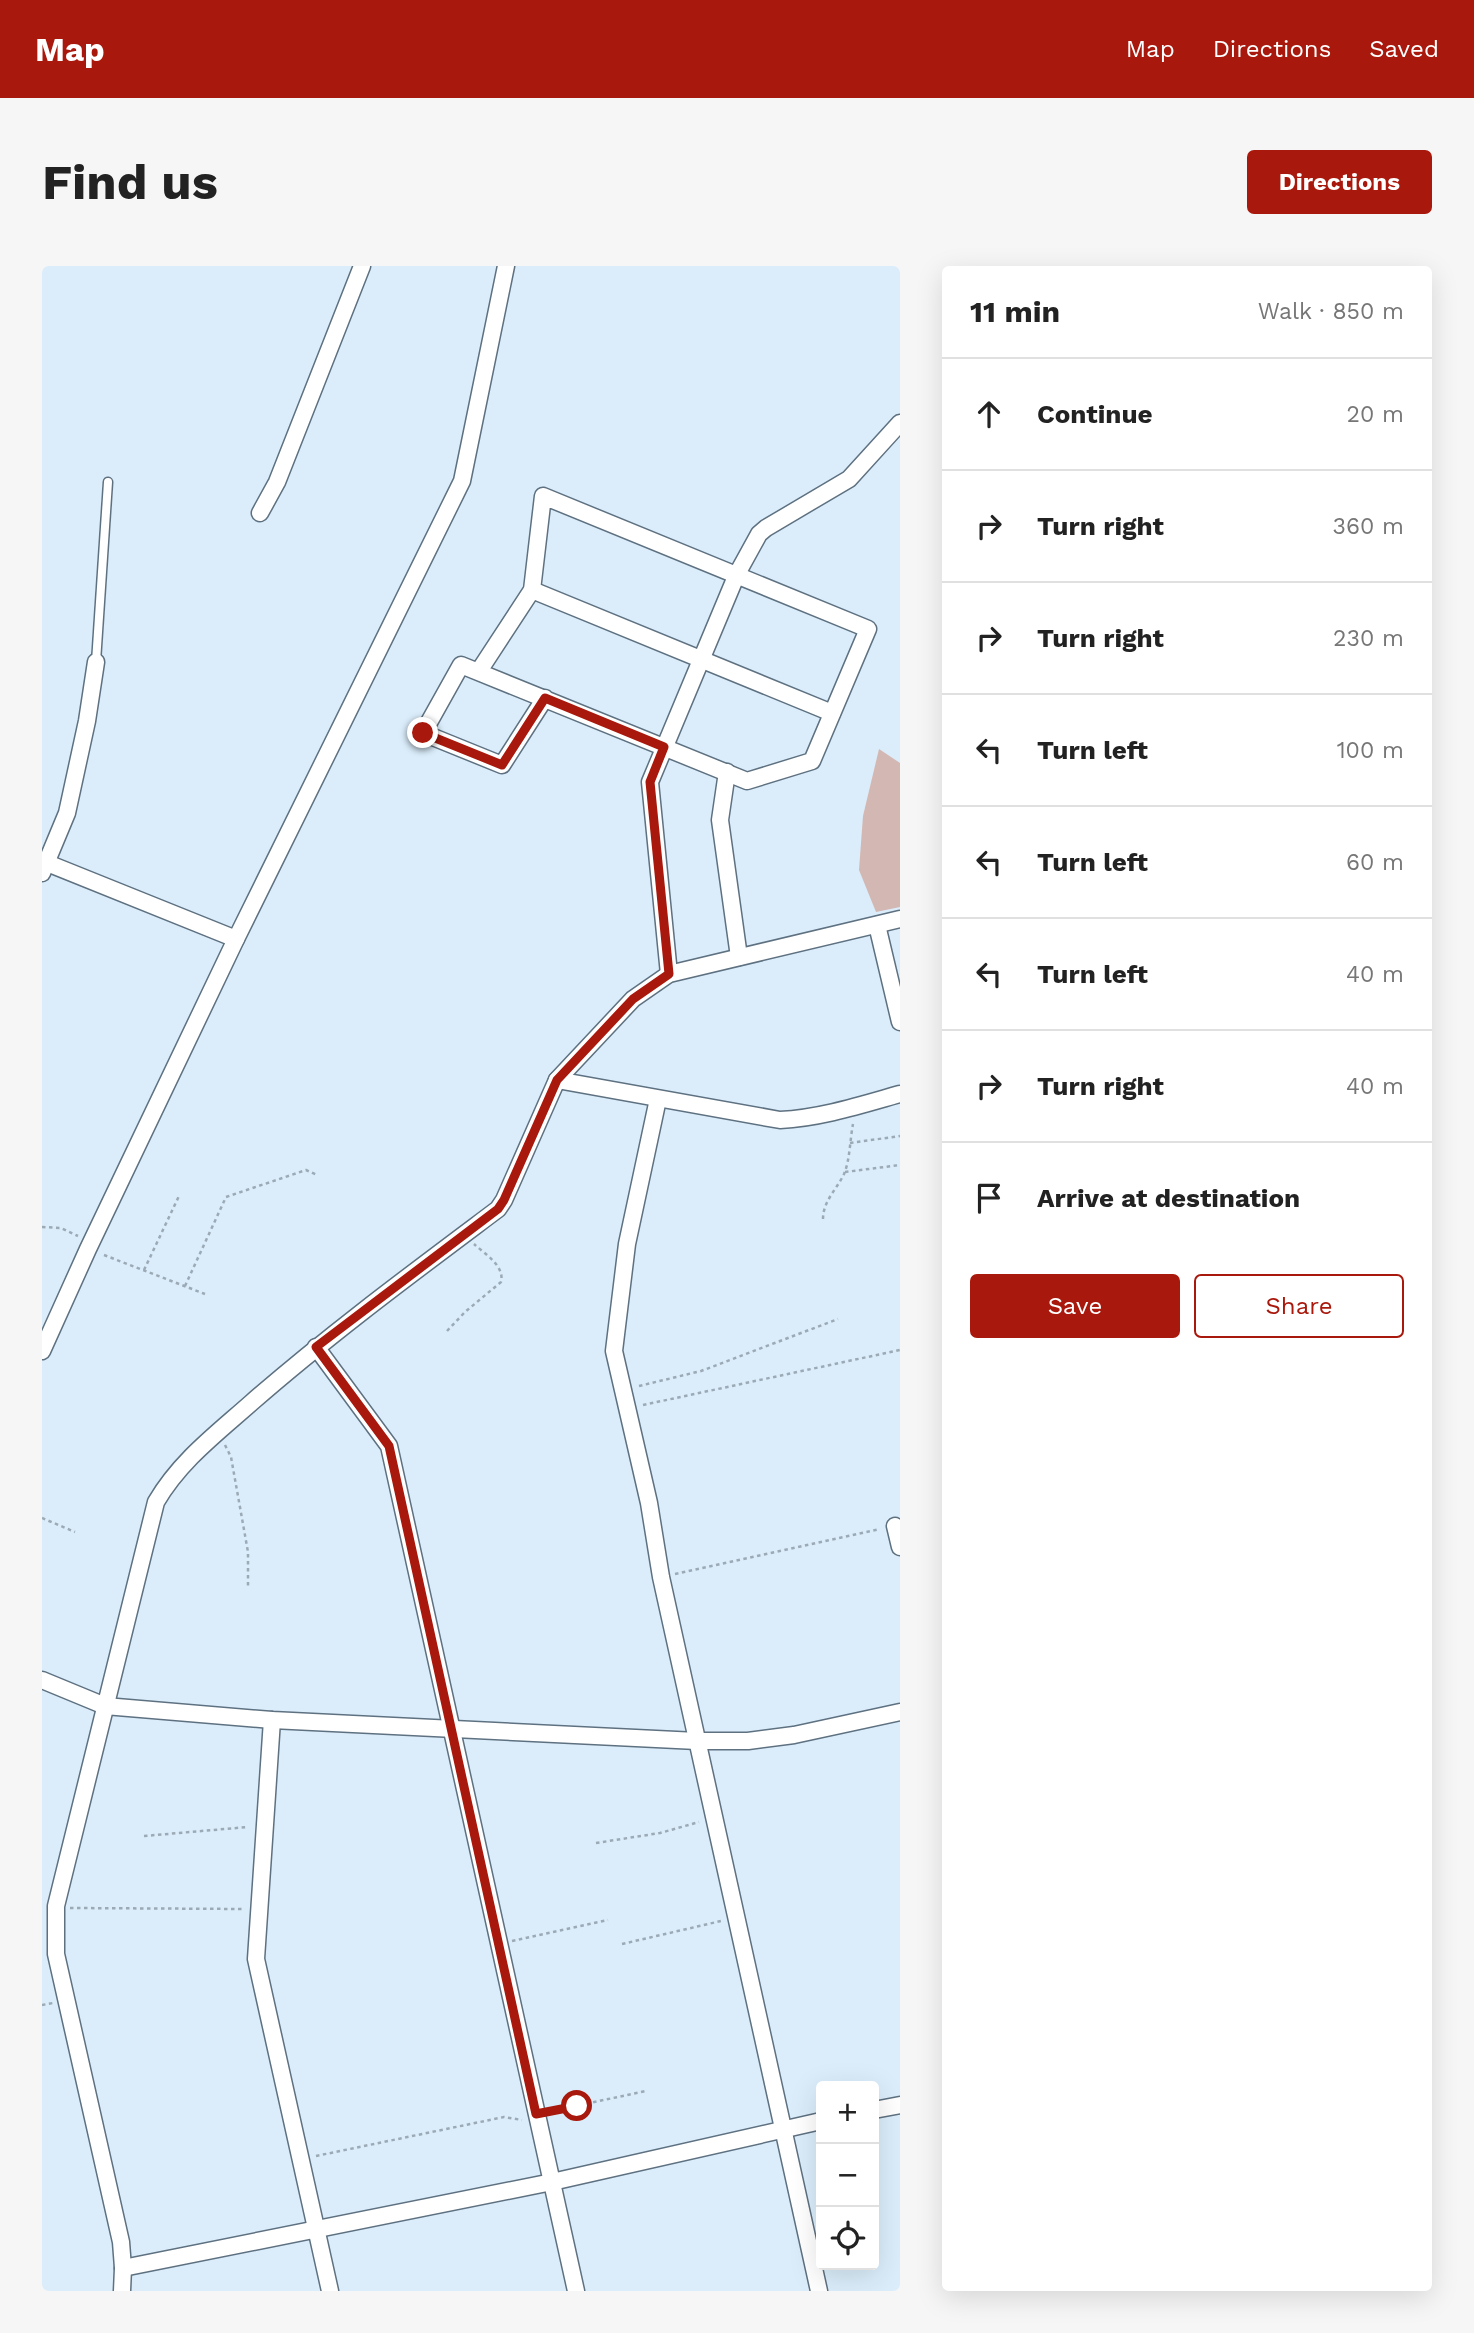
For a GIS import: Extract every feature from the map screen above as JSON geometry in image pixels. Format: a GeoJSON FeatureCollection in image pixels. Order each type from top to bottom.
{"type":"FeatureCollection","features":[{"type":"Feature","properties":{"kind":"street"},"geometry":{"type":"LineString","coordinates":[[260,513],[277,482],[362,266]]}},
{"type":"Feature","properties":{"kind":"street"},"geometry":{"type":"LineString","coordinates":[[42,1350],[89,1245],[236,939],[462,481],[506,266]]}},
{"type":"Feature","properties":{"kind":"street"},"geometry":{"type":"LineString","coordinates":[[669,974],[650,782],[664,747],[737,575],[759,534],[849,479],[900,423]]}},
{"type":"Feature","properties":{"kind":"street"},"geometry":{"type":"LineString","coordinates":[[479,671],[531,590],[543,496],[868,629],[812,761],[747,781],[727,772],[479,671],[461,665],[423,733],[502,765],[545,698]]}},
{"type":"Feature","properties":{"kind":"street"},"geometry":{"type":"LineString","coordinates":[[531,590],[832,713]]}},
{"type":"Feature","properties":{"kind":"street"},"geometry":{"type":"LineString","coordinates":[[96,662],[87,721],[67,813],[44,866],[236,939]]}},
{"type":"Feature","properties":{"kind":"street"},"geometry":{"type":"LineString","coordinates":[[727,772],[720,820],[739,957]]}},
{"type":"Feature","properties":{"kind":"street"},"geometry":{"type":"LineString","coordinates":[[122,2291],[121,2242],[56,1954],[57,1902],[156,1502],[182,1466],[316,1347],[498,1209],[557,1080],[633,999],[669,974],[900,919]]}},
{"type":"Feature","properties":{"kind":"street"},"geometry":{"type":"LineString","coordinates":[[877,925],[900,1022]]}},
{"type":"Feature","properties":{"kind":"street"},"geometry":{"type":"LineString","coordinates":[[557,1080],[780,1120],[853,1108],[900,1094]]}},
{"type":"Feature","properties":{"kind":"street"},"geometry":{"type":"LineString","coordinates":[[658,1099],[627,1244],[614,1351],[819,2291]]}},
{"type":"Feature","properties":{"kind":"street"},"geometry":{"type":"LineString","coordinates":[[316,1347],[389,1446],[576,2291]]}},
{"type":"Feature","properties":{"kind":"street"},"geometry":{"type":"LineString","coordinates":[[895,1526],[900,1547]]}},
{"type":"Feature","properties":{"kind":"street"},"geometry":{"type":"LineString","coordinates":[[42,1680],[104,1706],[272,1720],[697,1741],[748,1741],[794,1735],[900,1712]]}},
{"type":"Feature","properties":{"kind":"street"},"geometry":{"type":"LineString","coordinates":[[272,1720],[256,1959],[330,2291]]}},
{"type":"Feature","properties":{"kind":"street"},"geometry":{"type":"LineString","coordinates":[[879,2109],[900,2105]]}},
{"type":"Feature","properties":{"kind":"street"},"geometry":{"type":"LineString","coordinates":[[123,2268],[552,2182],[816,2122]]}},
{"type":"Feature","properties":{"kind":"lane"},"geometry":{"type":"LineString","coordinates":[[96,662],[108,482]]}},
{"type":"Feature","properties":{"kind":"path"},"geometry":{"type":"LineString","coordinates":[[823,1219],[823,1211],[830,1196],[845,1172],[853,1108]]}},
{"type":"Feature","properties":{"kind":"path"},"geometry":{"type":"LineString","coordinates":[[850,1143],[900,1136]]}},
{"type":"Feature","properties":{"kind":"path"},"geometry":{"type":"LineString","coordinates":[[845,1172],[900,1165]]}},
{"type":"Feature","properties":{"kind":"path"},"geometry":{"type":"LineString","coordinates":[[185,1286],[226,1197],[306,1170],[317,1175]]}},
{"type":"Feature","properties":{"kind":"path"},"geometry":{"type":"LineString","coordinates":[[144,1270],[179,1196]]}},
{"type":"Feature","properties":{"kind":"path"},"geometry":{"type":"LineString","coordinates":[[42,1227],[61,1228],[89,1245],[205,1294]]}},
{"type":"Feature","properties":{"kind":"path"},"geometry":{"type":"LineString","coordinates":[[447,1331],[501,1282],[503,1277],[499,1267],[464,1234]]}},
{"type":"Feature","properties":{"kind":"path"},"geometry":{"type":"LineString","coordinates":[[623,1389],[701,1371],[838,1319]]}},
{"type":"Feature","properties":{"kind":"path"},"geometry":{"type":"LineString","coordinates":[[627,1409],[900,1350]]}},
{"type":"Feature","properties":{"kind":"path"},"geometry":{"type":"LineString","coordinates":[[217,1433],[231,1457],[237,1484],[248,1552],[248,1589]]}},
{"type":"Feature","properties":{"kind":"path"},"geometry":{"type":"LineString","coordinates":[[42,1518],[75,1532]]}},
{"type":"Feature","properties":{"kind":"path"},"geometry":{"type":"LineString","coordinates":[[662,1577],[895,1526]]}},
{"type":"Feature","properties":{"kind":"path"},"geometry":{"type":"LineString","coordinates":[[596,1843],[660,1832],[714,1818]]}},
{"type":"Feature","properties":{"kind":"path"},"geometry":{"type":"LineString","coordinates":[[144,1836],[264,1828]]}},
{"type":"Feature","properties":{"kind":"path"},"geometry":{"type":"LineString","coordinates":[[57,1902],[71,1908],[259,1909]]}},
{"type":"Feature","properties":{"kind":"path"},"geometry":{"type":"LineString","coordinates":[[622,1944],[736,1917]]}},
{"type":"Feature","properties":{"kind":"path"},"geometry":{"type":"LineString","coordinates":[[498,1942],[608,1920]]}},
{"type":"Feature","properties":{"kind":"path"},"geometry":{"type":"LineString","coordinates":[[313,2157],[504,2117],[526,2121],[536,2116],[646,2091]]}},
{"type":"Feature","properties":{"kind":"shaded area"},"geometry":{"type":"Polygon","coordinates":[[[879,749],[900,763],[900,907],[876,912],[859,870],[863,816],[879,749]]]}},
{"type":"Feature","properties":{"kind":"route"},"geometry":{"type":"LineString","coordinates":[[423,733],[502,765],[545,698],[664,747],[650,782],[669,974],[633,999],[565,1069],[557,1080],[498,1209],[316,1347],[389,1446],[536,2114],[577,2106]]}}]}
